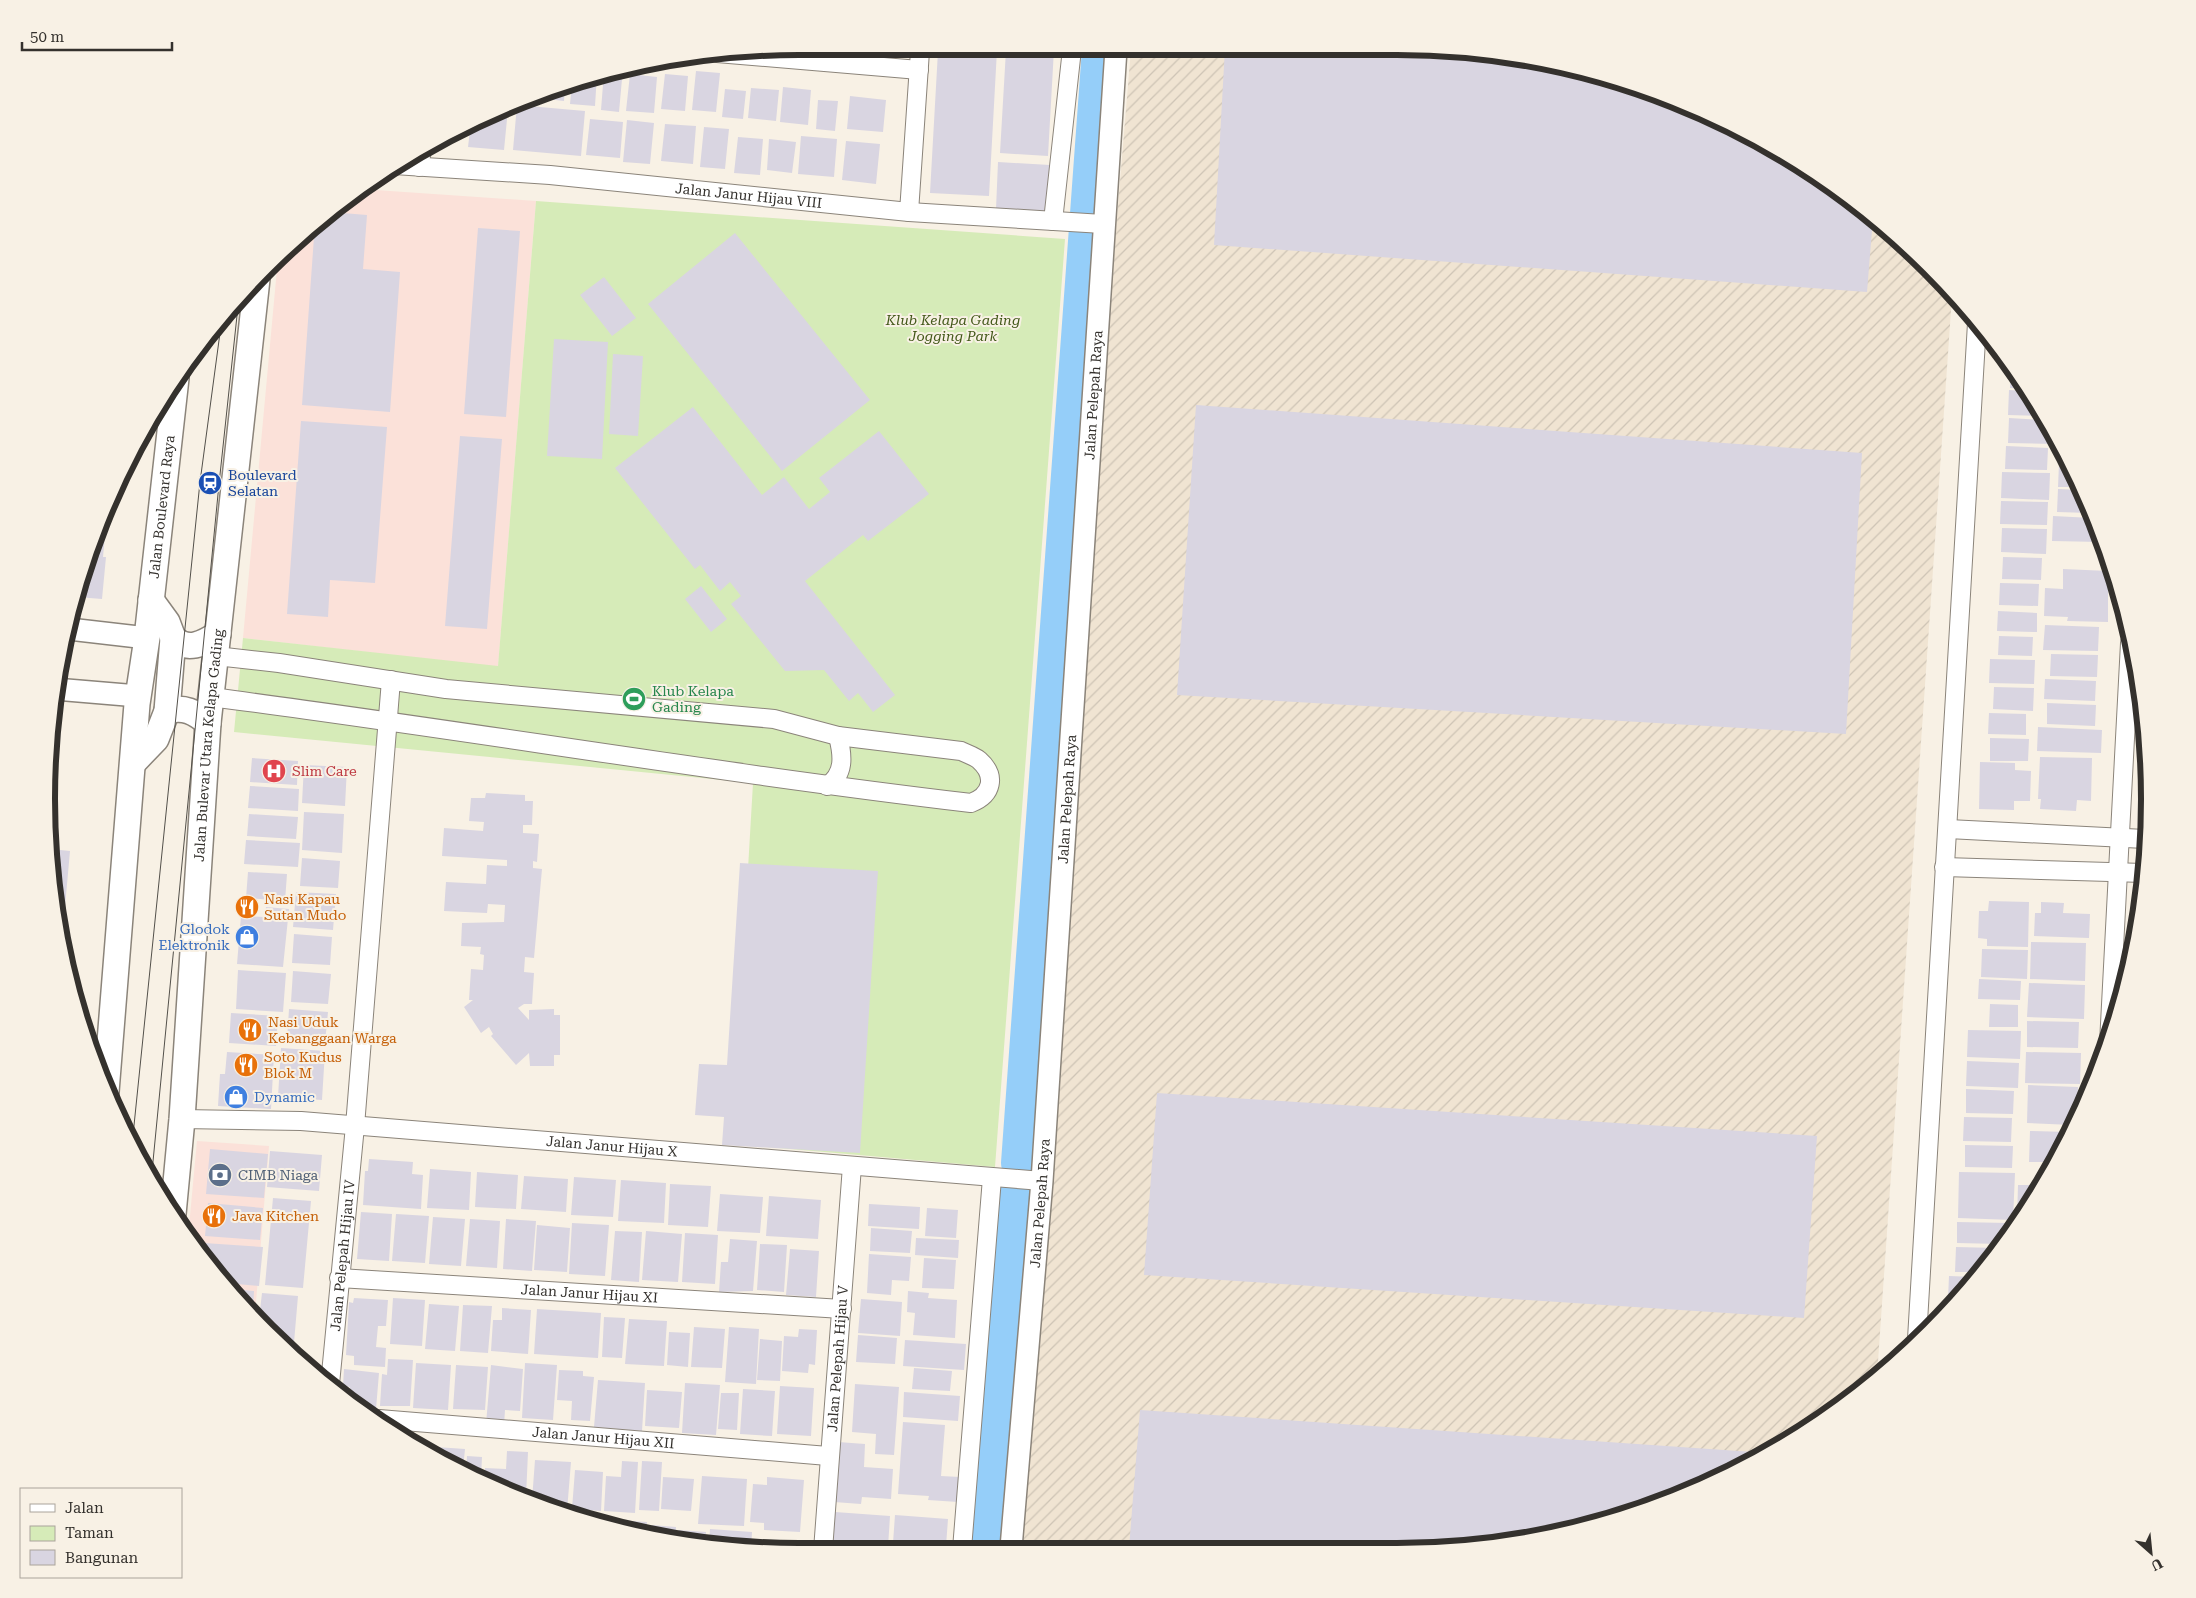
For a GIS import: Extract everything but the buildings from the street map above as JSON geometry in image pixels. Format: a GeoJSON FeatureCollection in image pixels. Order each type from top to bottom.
{"type":"FeatureCollection","features":[{"type":"Feature","properties":{"kind":"main road","name":"Jalan Bulevar Utara Kelapa Gading"},"geometry":{"type":"LineString","coordinates":[[174,1202],[182,1119],[208,723],[256,291]]}},
{"type":"Feature","properties":{"kind":"main road","name":"Jalan Boulevard Raya"},"geometry":{"type":"LineString","coordinates":[[147,638],[174,396]]}},
{"type":"Feature","properties":{"kind":"main road"},"geometry":{"type":"LineString","coordinates":[[133,763],[156,739],[167,711],[173,638],[167,622],[151,600]]}},
{"type":"Feature","properties":{"kind":"main road"},"geometry":{"type":"LineString","coordinates":[[108,1073],[138,696],[147,638]]}},
{"type":"Feature","properties":{"kind":"main road"},"geometry":{"type":"LineString","coordinates":[[173,638],[184,645],[217,645]]}},
{"type":"Feature","properties":{"kind":"main road"},"geometry":{"type":"LineString","coordinates":[[167,711],[184,709],[197,714],[208,723]]}},
{"type":"Feature","properties":{"kind":"street"},"geometry":{"type":"LineString","coordinates":[[909,212],[920,55]]}},
{"type":"Feature","properties":{"kind":"street"},"geometry":{"type":"LineString","coordinates":[[1060,221],[1072,55]]}},
{"type":"Feature","properties":{"kind":"street","name":"Jalan Pelepah Raya"},"geometry":{"type":"LineString","coordinates":[[1011,1543],[1042,1181],[1100,224],[1115,55]]}},
{"type":"Feature","properties":{"kind":"street"},"geometry":{"type":"LineString","coordinates":[[760,57],[919,70]]}},
{"type":"Feature","properties":{"kind":"street","name":"Jalan Janur Hijau VIII"},"geometry":{"type":"LineString","coordinates":[[422,158],[550,175],[909,212],[1100,224]]}},
{"type":"Feature","properties":{"kind":"street"},"geometry":{"type":"LineString","coordinates":[[1918,1330],[1976,333]]}},
{"type":"Feature","properties":{"kind":"street"},"geometry":{"type":"LineString","coordinates":[[75,630],[147,638]]}},
{"type":"Feature","properties":{"kind":"street"},"geometry":{"type":"LineString","coordinates":[[211,697],[388,720],[463,733],[827,786],[971,803],[983,798],[990,788],[989,774],[983,764],[977,758],[961,751],[838,736],[774,719],[446,689],[217,645]]}},
{"type":"Feature","properties":{"kind":"street"},"geometry":{"type":"LineString","coordinates":[[2111,1010],[2129,665]]}},
{"type":"Feature","properties":{"kind":"street","name":"Jalan Pelepah Hijau IV"},"geometry":{"type":"LineString","coordinates":[[331,1376],[355,1126],[392,680]]}},
{"type":"Feature","properties":{"kind":"street"},"geometry":{"type":"LineString","coordinates":[[63,690],[138,696]]}},
{"type":"Feature","properties":{"kind":"street"},"geometry":{"type":"LineString","coordinates":[[827,786],[836,780],[842,765],[838,736]]}},
{"type":"Feature","properties":{"kind":"street"},"geometry":{"type":"LineString","coordinates":[[1948,829],[2139,839]]}},
{"type":"Feature","properties":{"kind":"street"},"geometry":{"type":"LineString","coordinates":[[1944,867],[2137,873]]}},
{"type":"Feature","properties":{"kind":"street","name":"Jalan Janur Hijau X"},"geometry":{"type":"LineString","coordinates":[[182,1119],[301,1121],[1042,1181]]}},
{"type":"Feature","properties":{"kind":"street","name":"Jalan Pelepah Hijau V"},"geometry":{"type":"LineString","coordinates":[[823,1543],[828,1456],[842,1309],[852,1166]]}},
{"type":"Feature","properties":{"kind":"street"},"geometry":{"type":"LineString","coordinates":[[963,1543],[1002,1178]]}},
{"type":"Feature","properties":{"kind":"street","name":"Jalan Janur Hijau XI"},"geometry":{"type":"LineString","coordinates":[[339,1278],[842,1309]]}},
{"type":"Feature","properties":{"kind":"street","name":"Jalan Janur Hijau XII"},"geometry":{"type":"LineString","coordinates":[[389,1420],[828,1456]]}},
{"type":"Feature","properties":{"kind":"shaded area"},"geometry":{"type":"Polygon","coordinates":[[[1131,55],[1397,55],[1494,61],[1542,69],[1590,80],[1636,94],[1726,132],[1810,180],[1850,209],[1888,240],[1951,303],[1878,1366],[1810,1418],[1726,1466],[1636,1504],[1590,1518],[1542,1529],[1494,1537],[1397,1543],[1020,1543],[1074,734],[1131,55]]]}},
{"type":"Feature","properties":{"kind":"shaded area"},"geometry":{"type":"Polygon","coordinates":[[[372,190],[536,201],[498,667],[243,638],[277,269],[308,240],[372,190]]]}},
{"type":"Feature","properties":{"kind":"shaded area"},"geometry":{"type":"Polygon","coordinates":[[[197,1141],[269,1146],[256,1307],[209,1252],[189,1225],[197,1141]]]}},
{"type":"Feature","properties":{"kind":"green space","name":"Klub Kelapa Gading"},"geometry":{"type":"Polygon","coordinates":[[[536,201],[1065,239],[995,1167],[732,1144],[753,783],[234,732],[243,638],[498,666],[536,201]]]}},
{"type":"Feature","properties":{"kind":"waterway"},"geometry":{"type":"LineString","coordinates":[[1019,1163],[1100,55]]}},
{"type":"Feature","properties":{"kind":"waterway"},"geometry":{"type":"LineString","coordinates":[[989,1543],[1017,1195]]}},
{"type":"Feature","properties":{"kind":"tram line"},"geometry":{"type":"LineString","coordinates":[[153,1166],[237,311]]}},
{"type":"Feature","properties":{"kind":"tram line"},"geometry":{"type":"LineString","coordinates":[[133,1131],[200,482],[220,332]]}},
{"type":"Feature","properties":{"kind":"place","name":"Boulevard Selatan"},"geometry":{"type":"Point","coordinates":[210,483]}},
{"type":"Feature","properties":{"kind":"place","name":"Klub Kelapa Gading"},"geometry":{"type":"Point","coordinates":[634,699]}},
{"type":"Feature","properties":{"kind":"place","name":"Slim Care"},"geometry":{"type":"Point","coordinates":[274,771]}},
{"type":"Feature","properties":{"kind":"place","name":"Nasi Kapau Sutan Mudo"},"geometry":{"type":"Point","coordinates":[247,907]}},
{"type":"Feature","properties":{"kind":"place","name":"Glodok Elektronik"},"geometry":{"type":"Point","coordinates":[247,937]}},
{"type":"Feature","properties":{"kind":"place","name":"Nasi Uduk Kebanggaan Warga"},"geometry":{"type":"Point","coordinates":[250,1030]}},
{"type":"Feature","properties":{"kind":"place","name":"Soto Kudus Blok M"},"geometry":{"type":"Point","coordinates":[246,1065]}},
{"type":"Feature","properties":{"kind":"place","name":"Dynamic"},"geometry":{"type":"Point","coordinates":[236,1097]}},
{"type":"Feature","properties":{"kind":"place","name":"CIMB Niaga"},"geometry":{"type":"Point","coordinates":[220,1175]}},
{"type":"Feature","properties":{"kind":"place","name":"Java Kitchen"},"geometry":{"type":"Point","coordinates":[214,1216]}},
{"type":"Feature","properties":{"kind":"park label","name":"Klub Kelapa Gading Jogging Park"},"geometry":{"type":"Point","coordinates":[953,328]}}]}
